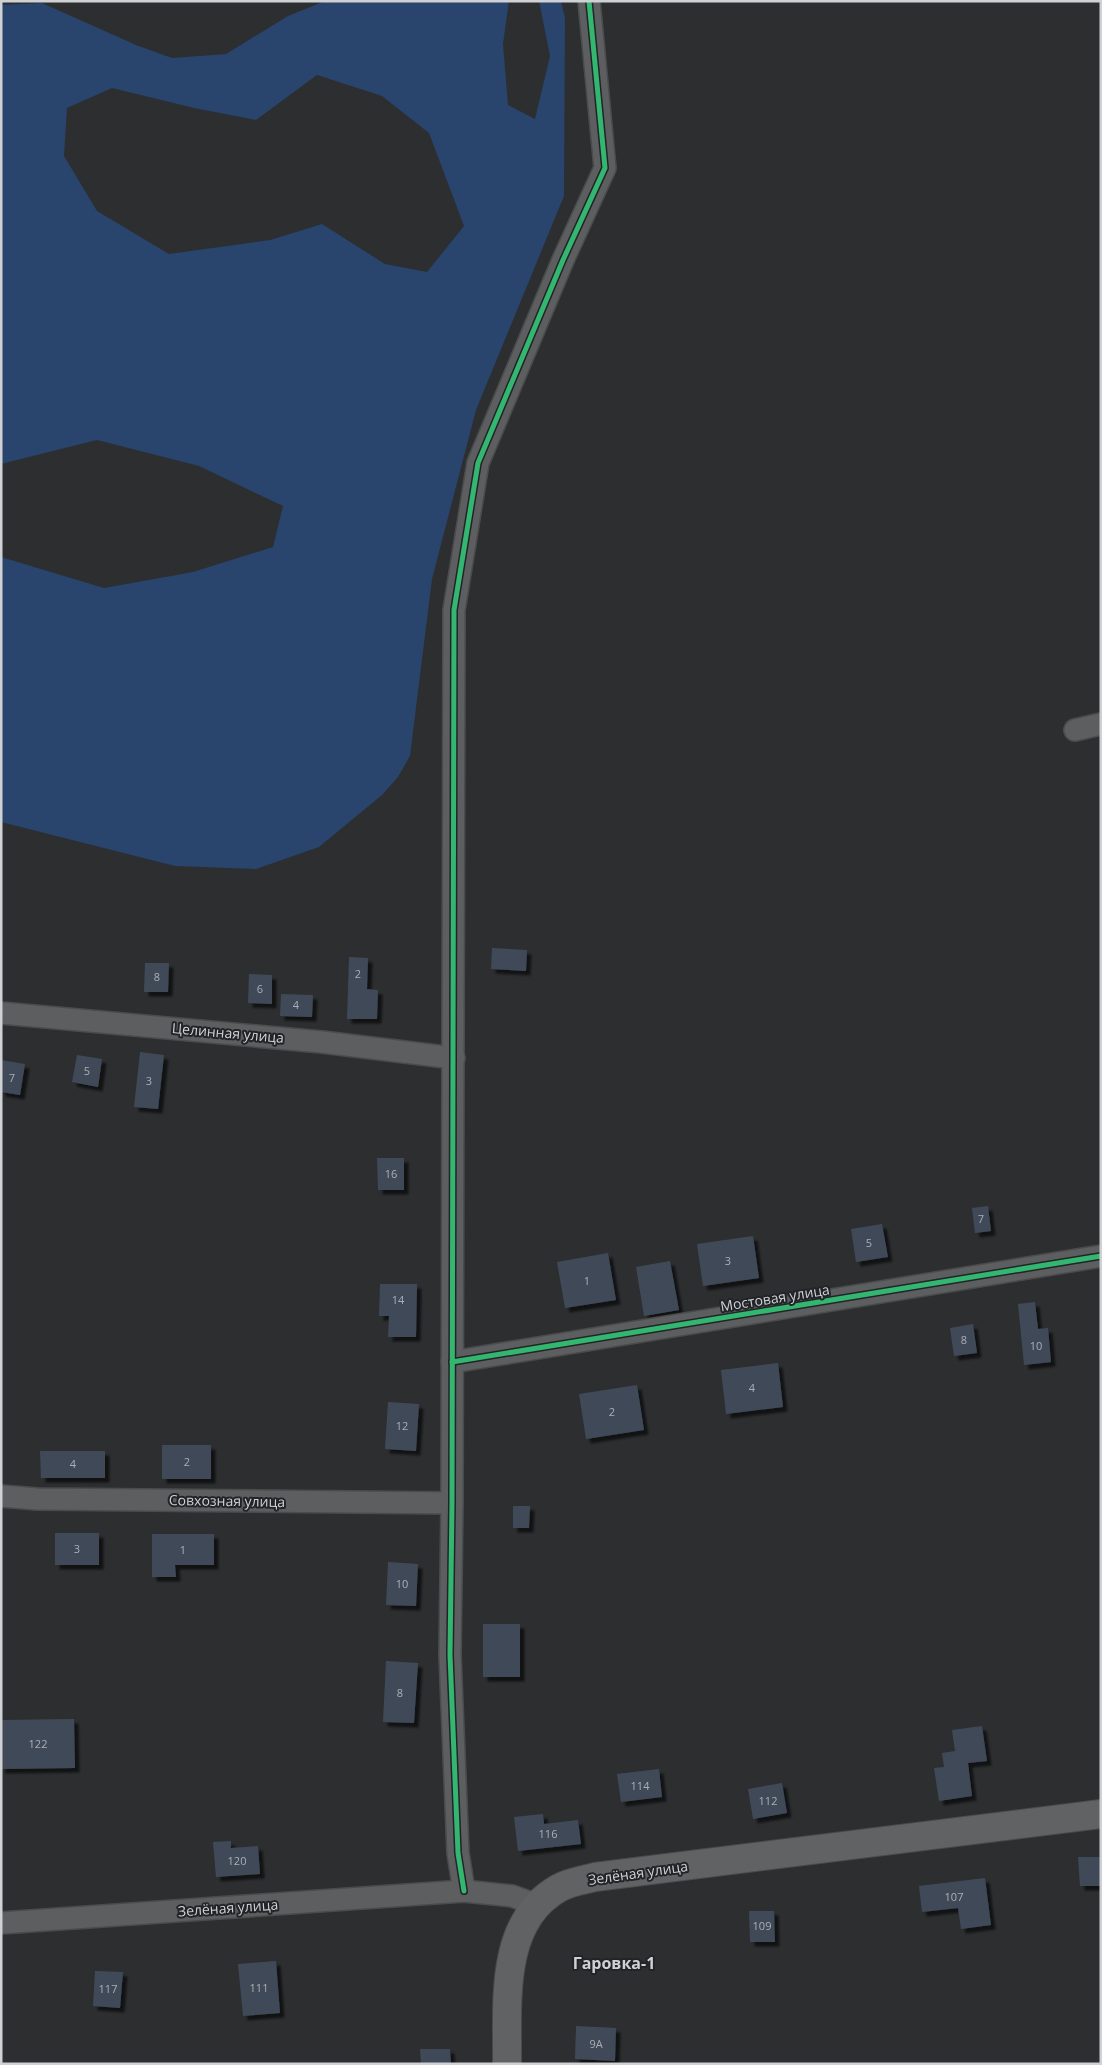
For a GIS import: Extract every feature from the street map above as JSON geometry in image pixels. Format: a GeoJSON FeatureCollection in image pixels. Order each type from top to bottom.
{"type":"FeatureCollection","features":[{"type":"Feature","properties":{"kind":"main road","name":"Зелёная улица"},"geometry":{"type":"LineString","coordinates":[[537,1905],[559,1887],[595,1877],[1101,1814]]}},
{"type":"Feature","properties":{"kind":"main road"},"geometry":{"type":"LineString","coordinates":[[507,2064],[508,1995],[512,1954],[522,1927],[537,1905]]}},
{"type":"Feature","properties":{"kind":"street"},"geometry":{"type":"LineString","coordinates":[[464,1891],[458,1853],[450,1655],[454,1058],[454,610],[478,464],[563,260],[604,168],[589,1]]}},
{"type":"Feature","properties":{"kind":"street"},"geometry":{"type":"LineString","coordinates":[[1075,730],[1101,724]]}},
{"type":"Feature","properties":{"kind":"street","name":"Целинная улица"},"geometry":{"type":"LineString","coordinates":[[1,1013],[312,1041],[454,1058]]}},
{"type":"Feature","properties":{"kind":"street","name":"Мостовая улица"},"geometry":{"type":"LineString","coordinates":[[452,1362],[1101,1256]]}},
{"type":"Feature","properties":{"kind":"street","name":"Совхозная улица"},"geometry":{"type":"LineString","coordinates":[[1,1496],[37,1499],[452,1503]]}},
{"type":"Feature","properties":{"kind":"street","name":"Зелёная улица"},"geometry":{"type":"LineString","coordinates":[[1,1924],[464,1891],[512,1896],[537,1905]]}},
{"type":"Feature","properties":{"kind":"shaded area"},"geometry":{"type":"Polygon","coordinates":[[[325,1],[509,1],[503,44],[508,105],[535,119],[550,56],[539,1],[561,1],[565,18],[564,196],[476,410],[432,579],[410,756],[398,777],[382,795],[319,847],[256,869],[175,866],[1,822],[1,557],[104,588],[193,572],[273,547],[283,506],[199,466],[97,440],[1,464],[1,5],[42,3],[136,45],[172,58],[226,54],[288,16],[325,1]],[[317,75],[256,120],[194,108],[112,88],[67,108],[64,156],[97,211],[169,254],[270,240],[322,224],[385,264],[427,272],[464,226],[429,133],[382,96],[317,75]]]}},
{"type":"Feature","properties":{"kind":"building"},"geometry":{"type":"Polygon","coordinates":[[[492,948],[527,950],[526,971],[491,969],[492,948]]]}},
{"type":"Feature","properties":{"kind":"building"},"geometry":{"type":"Polygon","coordinates":[[[349,957],[368,958],[367,989],[378,990],[377,1019],[347,1019],[349,957]]]}},
{"type":"Feature","properties":{"kind":"building"},"geometry":{"type":"Polygon","coordinates":[[[145,963],[169,963],[168,992],[144,992],[145,963]]]}},
{"type":"Feature","properties":{"kind":"building"},"geometry":{"type":"Polygon","coordinates":[[[249,974],[272,975],[272,1004],[248,1003],[249,974]]]}},
{"type":"Feature","properties":{"kind":"building"},"geometry":{"type":"Polygon","coordinates":[[[281,994],[313,995],[312,1017],[280,1016],[281,994]]]}},
{"type":"Feature","properties":{"kind":"building"},"geometry":{"type":"Polygon","coordinates":[[[140,1052],[164,1055],[158,1109],[134,1107],[140,1052]]]}},
{"type":"Feature","properties":{"kind":"building"},"geometry":{"type":"Polygon","coordinates":[[[77,1055],[102,1059],[98,1087],[72,1082],[77,1055]]]}},
{"type":"Feature","properties":{"kind":"building"},"geometry":{"type":"Polygon","coordinates":[[[1,1060],[25,1064],[20,1095],[1,1092],[1,1060]]]}},
{"type":"Feature","properties":{"kind":"building"},"geometry":{"type":"Polygon","coordinates":[[[377,1158],[404,1158],[404,1190],[378,1190],[377,1158]]]}},
{"type":"Feature","properties":{"kind":"building"},"geometry":{"type":"Polygon","coordinates":[[[988,1206],[991,1231],[975,1233],[972,1208],[988,1206]]]}},
{"type":"Feature","properties":{"kind":"building"},"geometry":{"type":"Polygon","coordinates":[[[882,1224],[888,1257],[856,1262],[851,1229],[882,1224]]]}},
{"type":"Feature","properties":{"kind":"building"},"geometry":{"type":"Polygon","coordinates":[[[753,1236],[759,1278],[703,1286],[697,1244],[753,1236]]]}},
{"type":"Feature","properties":{"kind":"building"},"geometry":{"type":"Polygon","coordinates":[[[608,1253],[616,1300],[565,1308],[557,1262],[608,1253]]]}},
{"type":"Feature","properties":{"kind":"building"},"geometry":{"type":"Polygon","coordinates":[[[670,1261],[679,1310],[644,1316],[636,1267],[670,1261]]]}},
{"type":"Feature","properties":{"kind":"building"},"geometry":{"type":"Polygon","coordinates":[[[380,1284],[417,1284],[416,1337],[388,1337],[389,1316],[379,1316],[380,1284]]]}},
{"type":"Feature","properties":{"kind":"building"},"geometry":{"type":"Polygon","coordinates":[[[1035,1302],[1038,1329],[1048,1328],[1051,1362],[1024,1365],[1018,1304],[1035,1302]]]}},
{"type":"Feature","properties":{"kind":"building"},"geometry":{"type":"Polygon","coordinates":[[[973,1324],[977,1353],[954,1356],[950,1328],[973,1324]]]}},
{"type":"Feature","properties":{"kind":"building"},"geometry":{"type":"Polygon","coordinates":[[[778,1363],[783,1407],[726,1414],[721,1370],[778,1363]]]}},
{"type":"Feature","properties":{"kind":"building"},"geometry":{"type":"Polygon","coordinates":[[[637,1385],[644,1430],[586,1439],[579,1394],[637,1385]]]}},
{"type":"Feature","properties":{"kind":"building"},"geometry":{"type":"Polygon","coordinates":[[[388,1402],[419,1404],[416,1451],[385,1449],[388,1402]]]}},
{"type":"Feature","properties":{"kind":"building"},"geometry":{"type":"Polygon","coordinates":[[[162,1445],[211,1445],[211,1479],[162,1479],[162,1445]]]}},
{"type":"Feature","properties":{"kind":"building"},"geometry":{"type":"Polygon","coordinates":[[[40,1451],[105,1451],[105,1478],[41,1478],[40,1451]]]}},
{"type":"Feature","properties":{"kind":"building"},"geometry":{"type":"Polygon","coordinates":[[[513,1506],[530,1506],[529,1528],[513,1528],[513,1506]]]}},
{"type":"Feature","properties":{"kind":"building"},"geometry":{"type":"Polygon","coordinates":[[[55,1533],[99,1533],[99,1565],[55,1565],[55,1533]]]}},
{"type":"Feature","properties":{"kind":"building"},"geometry":{"type":"Polygon","coordinates":[[[152,1534],[214,1534],[214,1565],[175,1565],[176,1577],[152,1577],[152,1534]]]}},
{"type":"Feature","properties":{"kind":"building"},"geometry":{"type":"Polygon","coordinates":[[[388,1562],[418,1564],[416,1606],[386,1605],[388,1562]]]}},
{"type":"Feature","properties":{"kind":"building"},"geometry":{"type":"Polygon","coordinates":[[[483,1624],[520,1624],[520,1677],[483,1677],[483,1624]]]}},
{"type":"Feature","properties":{"kind":"building"},"geometry":{"type":"Polygon","coordinates":[[[386,1661],[418,1663],[414,1723],[383,1722],[386,1661]]]}},
{"type":"Feature","properties":{"kind":"building"},"geometry":{"type":"Polygon","coordinates":[[[74,1719],[75,1768],[1,1769],[1,1720],[74,1719]]]}},
{"type":"Feature","properties":{"kind":"building"},"geometry":{"type":"Polygon","coordinates":[[[982,1726],[987,1761],[968,1763],[972,1796],[939,1801],[934,1768],[944,1767],[942,1753],[955,1751],[952,1730],[982,1726]]]}},
{"type":"Feature","properties":{"kind":"building"},"geometry":{"type":"Polygon","coordinates":[[[659,1769],[662,1797],[621,1802],[617,1774],[659,1769]]]}},
{"type":"Feature","properties":{"kind":"building"},"geometry":{"type":"Polygon","coordinates":[[[782,1783],[787,1813],[753,1819],[748,1789],[782,1783]]]}},
{"type":"Feature","properties":{"kind":"building"},"geometry":{"type":"Polygon","coordinates":[[[543,1814],[544,1824],[578,1820],[581,1844],[518,1851],[514,1817],[543,1814]]]}},
{"type":"Feature","properties":{"kind":"building"},"geometry":{"type":"Polygon","coordinates":[[[231,1841],[231,1848],[258,1846],[260,1874],[216,1877],[213,1842],[231,1841]]]}},
{"type":"Feature","properties":{"kind":"building"},"geometry":{"type":"Polygon","coordinates":[[[1078,1857],[1101,1857],[1101,1886],[1080,1886],[1078,1857]]]}},
{"type":"Feature","properties":{"kind":"building"},"geometry":{"type":"Polygon","coordinates":[[[985,1878],[991,1925],[961,1929],[958,1908],[922,1912],[919,1886],[985,1878]]]}},
{"type":"Feature","properties":{"kind":"building"},"geometry":{"type":"Polygon","coordinates":[[[749,1911],[774,1911],[775,1942],[750,1942],[749,1911]]]}},
{"type":"Feature","properties":{"kind":"building"},"geometry":{"type":"Polygon","coordinates":[[[276,1961],[280,2013],[243,2016],[238,1964],[276,1961]]]}},
{"type":"Feature","properties":{"kind":"building"},"geometry":{"type":"Polygon","coordinates":[[[95,1971],[123,1972],[120,2008],[93,2006],[95,1971]]]}},
{"type":"Feature","properties":{"kind":"building"},"geometry":{"type":"Polygon","coordinates":[[[576,2026],[616,2028],[615,2061],[575,2059],[576,2026]]]}},
{"type":"Feature","properties":{"kind":"building"},"geometry":{"type":"Polygon","coordinates":[[[420,2049],[450,2049],[451,2064],[421,2064],[420,2049]]]}},
{"type":"Feature","properties":{"kind":"cycle path"},"geometry":{"type":"LineString","coordinates":[[464,1891],[458,1853],[450,1655],[454,610],[478,463],[563,260],[605,168],[589,1]]}},
{"type":"Feature","properties":{"kind":"cycle path"},"geometry":{"type":"LineString","coordinates":[[452,1362],[1101,1256]]}},
{"type":"Feature","properties":{"kind":"district","name":"Гаровка-1"},"geometry":{"type":"Point","coordinates":[614,1963]}}]}
